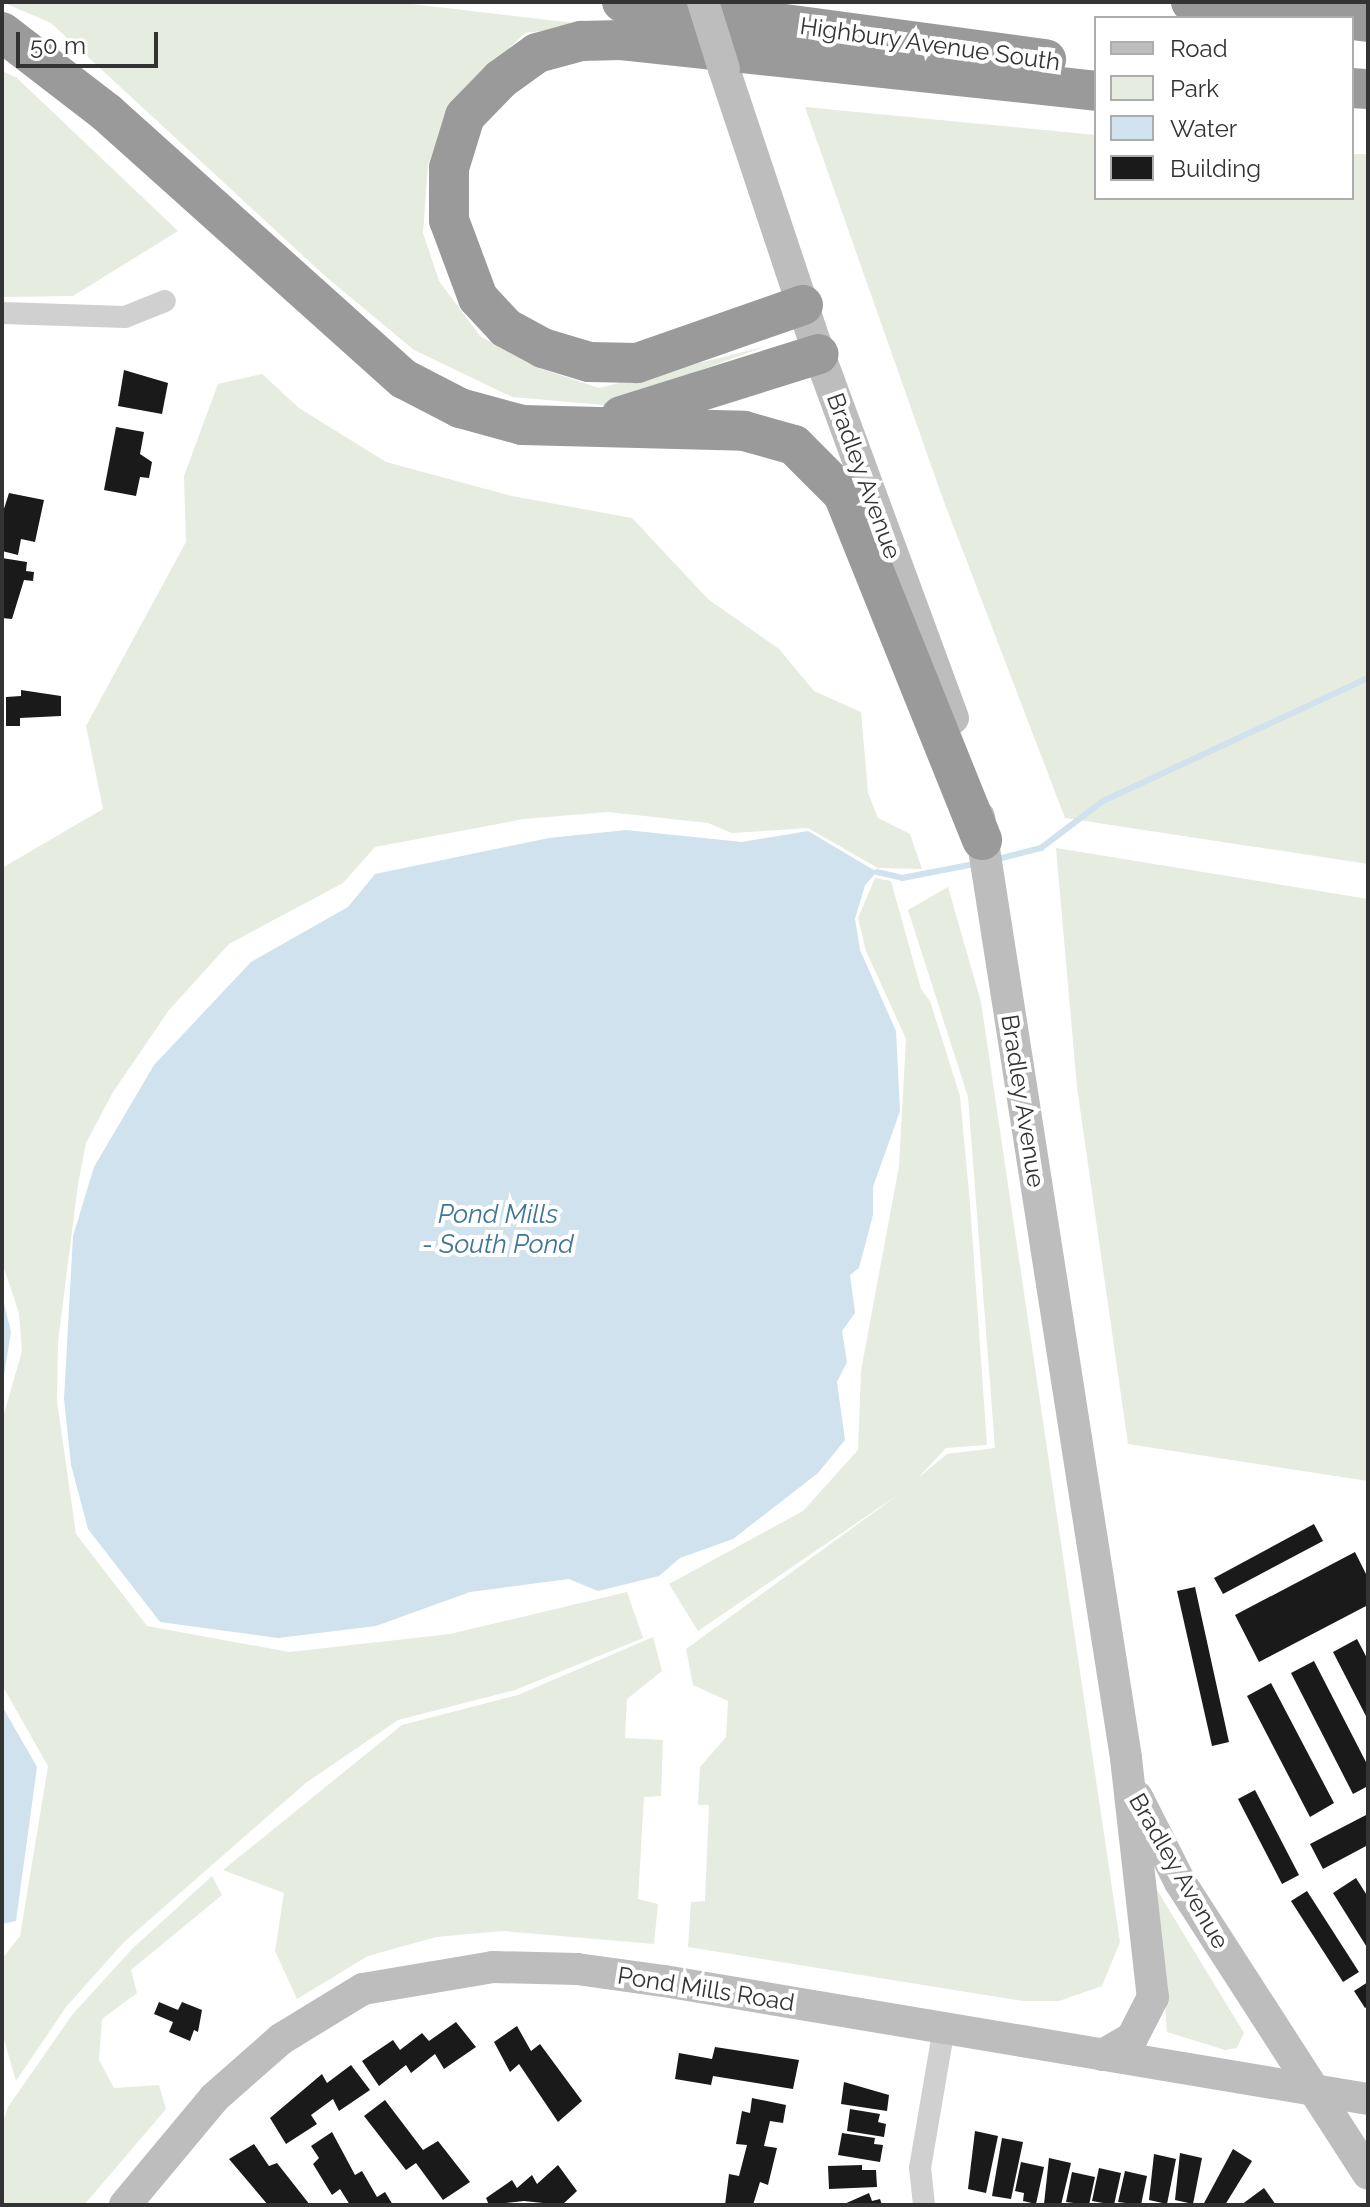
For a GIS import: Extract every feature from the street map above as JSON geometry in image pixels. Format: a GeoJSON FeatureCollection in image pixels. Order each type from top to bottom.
{"type":"FeatureCollection","features":[{"type":"Feature","properties":{"kind":"highway","name":"Highbury Avenue South"},"geometry":{"type":"LineString","coordinates":[[622,2],[1094,65]]}},
{"type":"Feature","properties":{"kind":"highway"},"geometry":{"type":"LineString","coordinates":[[1191,2],[1315,16]]}},
{"type":"Feature","properties":{"kind":"highway"},"geometry":{"type":"LineString","coordinates":[[1249,2],[1328,16]]}},
{"type":"Feature","properties":{"kind":"highway"},"geometry":{"type":"LineString","coordinates":[[2,32],[106,112],[404,379],[460,408],[522,425],[744,431],[794,445],[820,467],[843,494],[982,840]]}},
{"type":"Feature","properties":{"kind":"highway"},"geometry":{"type":"LineString","coordinates":[[803,305],[637,363],[589,362],[531,341],[506,328],[478,298],[461,263],[449,220],[449,168],[465,116],[501,79],[537,53],[581,41],[621,40],[1094,91]]}},
{"type":"Feature","properties":{"kind":"highway"},"geometry":{"type":"LineString","coordinates":[[590,426],[819,354]]}},
{"type":"Feature","properties":{"kind":"main road","name":"Bradley Avenue"},"geometry":{"type":"LineString","coordinates":[[703,2],[819,354],[970,762],[1128,1780],[1180,1882],[1368,2174]]}},
{"type":"Feature","properties":{"kind":"main road"},"geometry":{"type":"LineString","coordinates":[[1103,2055],[1132,2038],[1153,1997],[1128,1780]]}},
{"type":"Feature","properties":{"kind":"main road","name":"Pond Mills Road"},"geometry":{"type":"LineString","coordinates":[[125,2205],[214,2098],[281,2039],[363,1989],[493,1967],[577,1969],[1368,2099]]}},
{"type":"Feature","properties":{"kind":"street"},"geometry":{"type":"LineString","coordinates":[[2,313],[125,317],[165,301]]}},
{"type":"Feature","properties":{"kind":"street"},"geometry":{"type":"LineString","coordinates":[[924,2205],[920,2168],[944,2027]]}},
{"type":"Feature","properties":{"kind":"green space"},"geometry":{"type":"Polygon","coordinates":[[[2,2],[395,2],[591,25],[525,33],[453,102],[428,165],[423,233],[439,281],[480,336],[539,368],[599,388],[767,346],[604,405],[512,397],[414,350],[325,276],[51,23],[2,2]]]}},
{"type":"Feature","properties":{"kind":"green space"},"geometry":{"type":"Polygon","coordinates":[[[2,71],[17,78],[178,231],[73,296],[2,297],[2,71]]]}},
{"type":"Feature","properties":{"kind":"green space"},"geometry":{"type":"Polygon","coordinates":[[[805,107],[1094,135],[1094,200],[1354,200],[1354,154],[1368,154],[1368,864],[1065,818],[943,499],[805,107]]]}},
{"type":"Feature","properties":{"kind":"green space"},"geometry":{"type":"Polygon","coordinates":[[[262,374],[299,408],[386,462],[512,496],[632,518],[708,599],[779,649],[814,691],[861,712],[868,793],[878,818],[910,834],[922,869],[878,868],[808,828],[732,833],[708,823],[608,812],[524,819],[375,847],[343,883],[229,944],[169,1010],[113,1092],[86,1143],[78,1184],[58,1342],[57,1401],[76,1534],[147,1626],[289,1652],[450,1634],[627,1592],[643,1638],[515,1690],[398,1720],[307,1782],[124,1942],[66,2007],[16,2081],[2,2033],[2,1959],[20,1936],[48,1766],[2,1685],[2,1421],[22,1351],[19,1313],[2,1262],[2,868],[103,809],[86,726],[186,542],[184,476],[218,384],[262,374]]]}},
{"type":"Feature","properties":{"kind":"green space"},"geometry":{"type":"Polygon","coordinates":[[[1056,848],[1368,899],[1368,1481],[1128,1444],[1077,1087],[1056,848]]]}},
{"type":"Feature","properties":{"kind":"green space"},"geometry":{"type":"Polygon","coordinates":[[[875,878],[891,881],[921,989],[930,1001],[960,1096],[970,1204],[987,1445],[946,1448],[918,1478],[947,1454],[995,1448],[968,1097],[908,910],[948,887],[981,1002],[1120,1942],[1102,1986],[1059,2001],[1023,2001],[688,1947],[691,1902],[705,1901],[709,1805],[698,1805],[700,1767],[726,1737],[728,1701],[693,1685],[686,1649],[902,1492],[698,1631],[669,1584],[803,1511],[858,1450],[861,1371],[899,1166],[906,1039],[866,951],[858,918],[875,878]]]}},
{"type":"Feature","properties":{"kind":"green space"},"geometry":{"type":"Polygon","coordinates":[[[653,1637],[662,1671],[627,1699],[625,1738],[663,1740],[661,1796],[644,1797],[638,1899],[658,1904],[654,1944],[503,1931],[436,1937],[368,1956],[297,1999],[275,1951],[284,1893],[223,1870],[402,1725],[518,1695],[653,1637]]]}},
{"type":"Feature","properties":{"kind":"green space"},"geometry":{"type":"Polygon","coordinates":[[[212,1876],[222,1895],[131,1970],[137,1993],[102,2019],[99,2060],[114,2088],[159,2085],[166,2109],[84,2205],[2,2205],[2,2124],[8,2107],[72,2015],[132,1949],[212,1876]]]}},
{"type":"Feature","properties":{"kind":"green space"},"geometry":{"type":"Polygon","coordinates":[[[1157,1890],[1244,2033],[1237,2048],[1225,2050],[1167,2032],[1157,1890]]]}},
{"type":"Feature","properties":{"kind":"water","name":"Pond Mills - South Pond"},"geometry":{"type":"Polygon","coordinates":[[[626,830],[742,842],[808,831],[877,872],[865,885],[855,919],[860,950],[896,1031],[900,1111],[873,1187],[873,1215],[859,1268],[850,1275],[855,1313],[842,1331],[847,1362],[837,1382],[845,1440],[818,1473],[733,1539],[680,1558],[659,1576],[598,1591],[569,1579],[470,1592],[376,1626],[278,1638],[160,1622],[88,1529],[71,1465],[64,1399],[73,1236],[94,1167],[154,1065],[251,962],[348,907],[375,874],[549,838],[626,830]]]}},
{"type":"Feature","properties":{"kind":"water"},"geometry":{"type":"Polygon","coordinates":[[[2,1295],[11,1332],[2,1387],[2,1295]]]}},
{"type":"Feature","properties":{"kind":"water"},"geometry":{"type":"Polygon","coordinates":[[[2,1706],[37,1767],[16,1921],[2,1924],[2,1706]]]}},
{"type":"Feature","properties":{"kind":"building"},"geometry":{"type":"Polygon","coordinates":[[[124,370],[168,383],[162,414],[118,406],[124,370]]]}},
{"type":"Feature","properties":{"kind":"building"},"geometry":{"type":"Polygon","coordinates":[[[116,427],[144,432],[140,454],[152,462],[149,478],[140,477],[136,496],[104,490],[116,427]]]}},
{"type":"Feature","properties":{"kind":"building"},"geometry":{"type":"Polygon","coordinates":[[[9,493],[44,500],[35,542],[21,539],[18,555],[2,551],[2,515],[9,493]]]}},
{"type":"Feature","properties":{"kind":"building"},"geometry":{"type":"Polygon","coordinates":[[[2,558],[27,562],[26,571],[34,572],[33,581],[24,580],[12,619],[2,618],[2,558]]]}},
{"type":"Feature","properties":{"kind":"building"},"geometry":{"type":"Polygon","coordinates":[[[21,690],[61,696],[61,716],[20,718],[20,726],[6,726],[6,697],[21,696],[21,690]]]}},
{"type":"Feature","properties":{"kind":"building"},"geometry":{"type":"Polygon","coordinates":[[[1314,1524],[1323,1541],[1223,1594],[1214,1578],[1314,1524]]]}},
{"type":"Feature","properties":{"kind":"building"},"geometry":{"type":"Polygon","coordinates":[[[1355,1552],[1368,1578],[1368,1605],[1259,1662],[1235,1615],[1355,1552]]]}},
{"type":"Feature","properties":{"kind":"building"},"geometry":{"type":"Polygon","coordinates":[[[1195,1587],[1229,1742],[1212,1746],[1177,1591],[1195,1587]]]}},
{"type":"Feature","properties":{"kind":"building"},"geometry":{"type":"Polygon","coordinates":[[[1357,1639],[1368,1660],[1368,1720],[1333,1652],[1357,1639]]]}},
{"type":"Feature","properties":{"kind":"building"},"geometry":{"type":"Polygon","coordinates":[[[1314,1661],[1368,1766],[1368,1786],[1353,1794],[1291,1673],[1314,1661]]]}},
{"type":"Feature","properties":{"kind":"building"},"geometry":{"type":"Polygon","coordinates":[[[1271,1683],[1334,1803],[1310,1817],[1247,1696],[1271,1683]]]}},
{"type":"Feature","properties":{"kind":"building"},"geometry":{"type":"Polygon","coordinates":[[[1255,1790],[1299,1875],[1282,1884],[1238,1799],[1255,1790]]]}},
{"type":"Feature","properties":{"kind":"building"},"geometry":{"type":"Polygon","coordinates":[[[1368,1814],[1368,1845],[1323,1869],[1310,1844],[1368,1814]]]}},
{"type":"Feature","properties":{"kind":"building"},"geometry":{"type":"Polygon","coordinates":[[[1356,1878],[1368,1897],[1368,1949],[1333,1893],[1356,1878]]]}},
{"type":"Feature","properties":{"kind":"building"},"geometry":{"type":"Polygon","coordinates":[[[1307,1891],[1359,1972],[1343,1982],[1291,1901],[1307,1891]]]}},
{"type":"Feature","properties":{"kind":"building"},"geometry":{"type":"Polygon","coordinates":[[[1368,1982],[1368,2006],[1365,2008],[1354,1991],[1368,1982]]]}},
{"type":"Feature","properties":{"kind":"building"},"geometry":{"type":"Polygon","coordinates":[[[159,2002],[178,2010],[182,2002],[202,2010],[198,2032],[194,2030],[190,2041],[169,2032],[173,2022],[154,2014],[159,2002]]]}},
{"type":"Feature","properties":{"kind":"building"},"geometry":{"type":"Polygon","coordinates":[[[456,2022],[476,2047],[444,2069],[435,2054],[411,2073],[406,2065],[379,2086],[362,2061],[393,2040],[400,2050],[422,2033],[429,2041],[456,2022]]]}},
{"type":"Feature","properties":{"kind":"building"},"geometry":{"type":"Polygon","coordinates":[[[517,2026],[531,2051],[540,2044],[582,2101],[558,2122],[519,2064],[510,2072],[494,2042],[517,2026]]]}},
{"type":"Feature","properties":{"kind":"building"},"geometry":{"type":"Polygon","coordinates":[[[715,2047],[799,2060],[793,2089],[713,2076],[711,2085],[675,2079],[679,2053],[712,2059],[715,2047]]]}},
{"type":"Feature","properties":{"kind":"building"},"geometry":{"type":"Polygon","coordinates":[[[351,2065],[370,2090],[339,2111],[333,2099],[311,2115],[317,2124],[286,2144],[270,2118],[322,2074],[327,2083],[351,2065]]]}},
{"type":"Feature","properties":{"kind":"building"},"geometry":{"type":"Polygon","coordinates":[[[844,2082],[889,2095],[887,2111],[841,2104],[844,2082]]]}},
{"type":"Feature","properties":{"kind":"building"},"geometry":{"type":"Polygon","coordinates":[[[752,2098],[786,2105],[783,2123],[770,2121],[764,2146],[777,2148],[768,2185],[760,2182],[753,2205],[725,2205],[729,2174],[739,2176],[747,2145],[736,2144],[742,2111],[750,2113],[752,2098]]]}},
{"type":"Feature","properties":{"kind":"building"},"geometry":{"type":"Polygon","coordinates":[[[385,2100],[423,2150],[438,2141],[470,2182],[443,2200],[416,2163],[406,2170],[364,2116],[385,2100]]]}},
{"type":"Feature","properties":{"kind":"building"},"geometry":{"type":"Polygon","coordinates":[[[850,2109],[880,2114],[878,2122],[886,2124],[884,2137],[847,2131],[850,2109]]]}},
{"type":"Feature","properties":{"kind":"building"},"geometry":{"type":"Polygon","coordinates":[[[975,2131],[998,2136],[986,2193],[968,2189],[975,2131]]]}},
{"type":"Feature","properties":{"kind":"building"},"geometry":{"type":"Polygon","coordinates":[[[332,2132],[355,2175],[362,2171],[377,2197],[385,2192],[393,2205],[350,2205],[340,2189],[332,2195],[313,2164],[319,2158],[311,2146],[332,2132]]]}},
{"type":"Feature","properties":{"kind":"building"},"geometry":{"type":"Polygon","coordinates":[[[842,2133],[875,2138],[874,2144],[883,2145],[880,2162],[838,2155],[842,2133]]]}},
{"type":"Feature","properties":{"kind":"building"},"geometry":{"type":"Polygon","coordinates":[[[1002,2138],[1023,2142],[1011,2199],[992,2196],[1002,2138]]]}},
{"type":"Feature","properties":{"kind":"building"},"geometry":{"type":"Polygon","coordinates":[[[254,2144],[269,2166],[277,2163],[310,2205],[268,2205],[229,2159],[254,2144]]]}},
{"type":"Feature","properties":{"kind":"building"},"geometry":{"type":"Polygon","coordinates":[[[1233,2149],[1252,2161],[1225,2205],[1203,2205],[1233,2149]]]}},
{"type":"Feature","properties":{"kind":"building"},"geometry":{"type":"Polygon","coordinates":[[[1180,2153],[1202,2158],[1193,2204],[1175,2200],[1180,2153]]]}},
{"type":"Feature","properties":{"kind":"building"},"geometry":{"type":"Polygon","coordinates":[[[1154,2154],[1176,2159],[1167,2204],[1149,2200],[1154,2154]]]}},
{"type":"Feature","properties":{"kind":"building"},"geometry":{"type":"Polygon","coordinates":[[[1049,2158],[1071,2163],[1061,2205],[1044,2204],[1049,2158]]]}},
{"type":"Feature","properties":{"kind":"building"},"geometry":{"type":"Polygon","coordinates":[[[1021,2162],[1044,2167],[1036,2204],[1023,2201],[1024,2193],[1015,2191],[1021,2162]]]}},
{"type":"Feature","properties":{"kind":"building"},"geometry":{"type":"Polygon","coordinates":[[[558,2165],[577,2191],[562,2205],[524,2201],[489,2205],[486,2198],[512,2180],[517,2188],[532,2175],[537,2184],[558,2165]]]}},
{"type":"Feature","properties":{"kind":"building"},"geometry":{"type":"Polygon","coordinates":[[[862,2165],[862,2170],[876,2170],[877,2187],[829,2189],[828,2166],[862,2165]]]}},
{"type":"Feature","properties":{"kind":"building"},"geometry":{"type":"Polygon","coordinates":[[[1099,2168],[1121,2173],[1114,2205],[1092,2201],[1099,2168]]]}},
{"type":"Feature","properties":{"kind":"building"},"geometry":{"type":"Polygon","coordinates":[[[1125,2171],[1147,2176],[1141,2205],[1118,2202],[1125,2171]]]}},
{"type":"Feature","properties":{"kind":"building"},"geometry":{"type":"Polygon","coordinates":[[[1072,2172],[1095,2177],[1089,2205],[1066,2202],[1072,2172]]]}},
{"type":"Feature","properties":{"kind":"building"},"geometry":{"type":"Polygon","coordinates":[[[1264,2188],[1276,2205],[1241,2205],[1264,2188]]]}},
{"type":"Feature","properties":{"kind":"building"},"geometry":{"type":"Polygon","coordinates":[[[869,2193],[872,2201],[880,2199],[882,2205],[842,2205],[869,2193]]]}},
{"type":"Feature","properties":{"kind":"waterway"},"geometry":{"type":"LineString","coordinates":[[994,860],[1041,848],[1103,801],[1368,678]]}},
{"type":"Feature","properties":{"kind":"waterway"},"geometry":{"type":"LineString","coordinates":[[877,872],[902,878],[975,864]]}}]}
